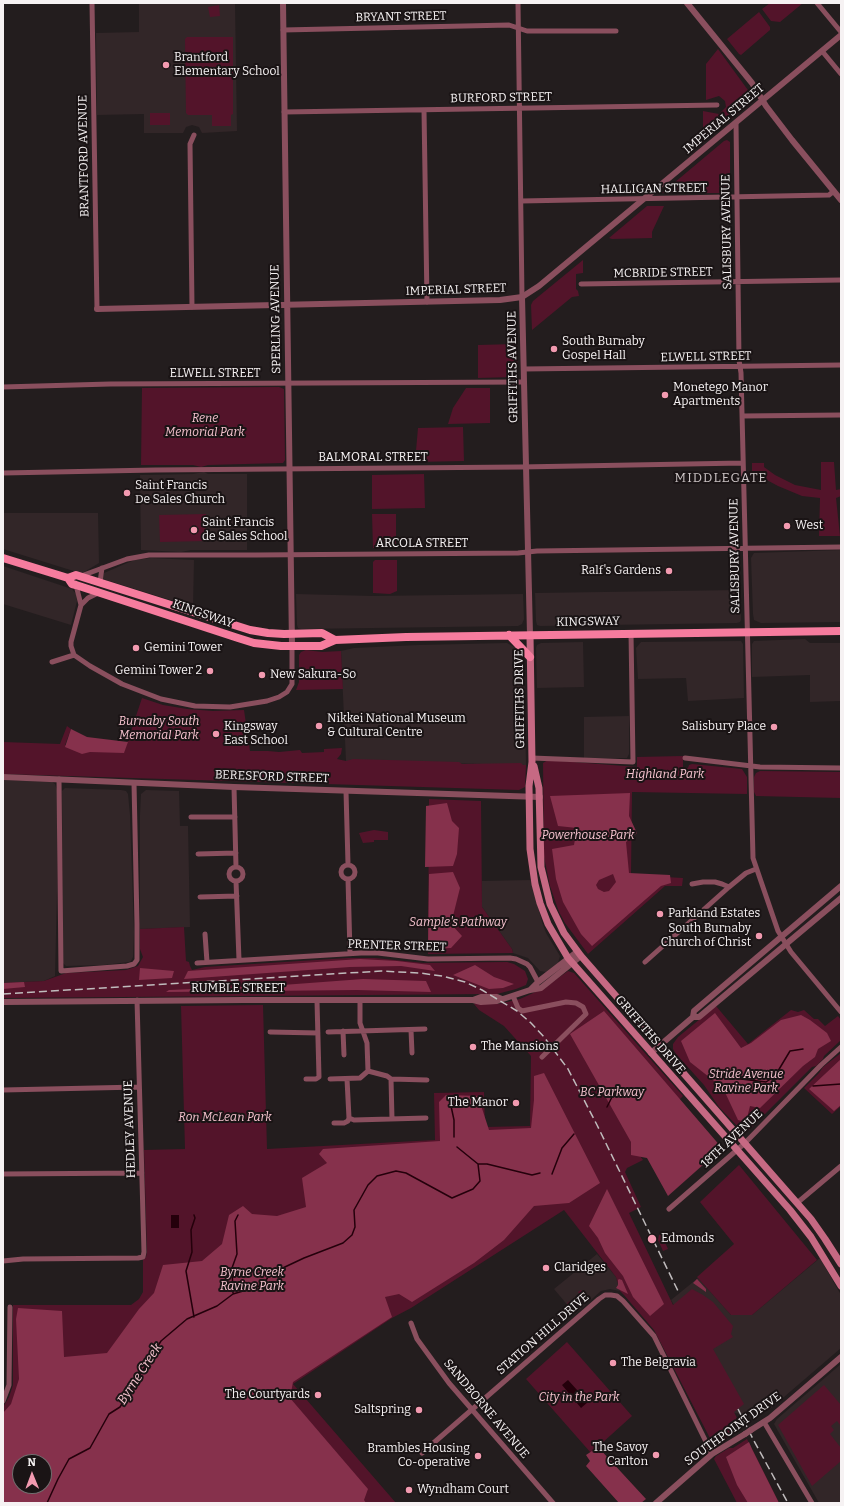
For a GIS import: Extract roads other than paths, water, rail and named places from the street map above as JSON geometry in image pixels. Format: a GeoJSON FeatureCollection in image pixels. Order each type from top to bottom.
{"type":"FeatureCollection","features":[{"type":"Feature","properties":{"kind":"main road","name":"KINGSWAY"},"geometry":{"type":"LineString","coordinates":[[3,558],[68,578],[76,575],[80,576],[250,630],[268,633],[292,634],[322,633],[336,640]]}},
{"type":"Feature","properties":{"kind":"main road","name":"KINGSWAY"},"geometry":{"type":"LineString","coordinates":[[68,578],[72,584],[254,643],[292,646],[321,646],[336,640],[406,637],[841,631]]}},
{"type":"Feature","properties":{"kind":"main road"},"geometry":{"type":"LineString","coordinates":[[509,635],[530,657]]}},
{"type":"Feature","properties":{"kind":"main road","name":"GRIFFITHS DRIVE"},"geometry":{"type":"LineString","coordinates":[[530,635],[532,760],[529,797],[530,849],[535,884],[548,924],[570,961],[737,1150],[811,1237],[841,1286]]}},
{"type":"Feature","properties":{"kind":"main road","name":"GRIFFITHS DRIVE"},"geometry":{"type":"LineString","coordinates":[[532,760],[540,797],[541,867],[550,904],[564,933],[579,954],[798,1203],[826,1238],[841,1264]]}},
{"type":"Feature","properties":{"kind":"street","name":"BRANTFORD AVENUE"},"geometry":{"type":"LineString","coordinates":[[92,3],[97,309]]}},
{"type":"Feature","properties":{"kind":"street","name":"SPERLING AVENUE"},"geometry":{"type":"LineString","coordinates":[[283,3],[292,646]]}},
{"type":"Feature","properties":{"kind":"street","name":"GRIFFITHS AVENUE"},"geometry":{"type":"LineString","coordinates":[[518,3],[522,297],[530,635]]}},
{"type":"Feature","properties":{"kind":"street"},"geometry":{"type":"LineString","coordinates":[[687,3],[752,83],[792,140],[841,200]]}},
{"type":"Feature","properties":{"kind":"street"},"geometry":{"type":"LineString","coordinates":[[817,3],[841,32]]}},
{"type":"Feature","properties":{"kind":"street","name":"BRYANT STREET"},"geometry":{"type":"LineString","coordinates":[[283,30],[509,25],[527,31],[616,31]]}},
{"type":"Feature","properties":{"kind":"street","name":"IMPERIAL STREET"},"geometry":{"type":"LineString","coordinates":[[97,309],[500,300],[522,297],[539,286],[841,35]]}},
{"type":"Feature","properties":{"kind":"street"},"geometry":{"type":"LineString","coordinates":[[822,51],[841,74]]}},
{"type":"Feature","properties":{"kind":"street","name":"BURFORD STREET"},"geometry":{"type":"LineString","coordinates":[[284,112],[717,105]]}},
{"type":"Feature","properties":{"kind":"street"},"geometry":{"type":"LineString","coordinates":[[424,110],[427,302]]}},
{"type":"Feature","properties":{"kind":"street","name":"SALISBURY AVENUE"},"geometry":{"type":"LineString","coordinates":[[736,122],[739,360],[741,366],[752,852],[756,869],[781,937],[841,1012]]}},
{"type":"Feature","properties":{"kind":"street"},"geometry":{"type":"LineString","coordinates":[[192,307],[190,144],[194,136]]}},
{"type":"Feature","properties":{"kind":"street","name":"HALLIGAN STREET"},"geometry":{"type":"LineString","coordinates":[[521,201],[828,195],[834,191]]}},
{"type":"Feature","properties":{"kind":"street","name":"MCBRIDE STREET"},"geometry":{"type":"LineString","coordinates":[[581,284],[841,280]]}},
{"type":"Feature","properties":{"kind":"street","name":"ELWELL STREET"},"geometry":{"type":"LineString","coordinates":[[524,369],[841,365]]}},
{"type":"Feature","properties":{"kind":"street","name":"ELWELL STREET"},"geometry":{"type":"LineString","coordinates":[[3,387],[288,383],[524,382]]}},
{"type":"Feature","properties":{"kind":"street"},"geometry":{"type":"LineString","coordinates":[[742,416],[841,415]]}},
{"type":"Feature","properties":{"kind":"street","name":"BALMORAL STREET"},"geometry":{"type":"LineString","coordinates":[[3,473],[743,463]]}},
{"type":"Feature","properties":{"kind":"street","name":"ARCOLA STREET"},"geometry":{"type":"LineString","coordinates":[[80,576],[127,559],[149,555],[528,552],[841,547]]}},
{"type":"Feature","properties":{"kind":"street"},"geometry":{"type":"LineString","coordinates":[[100,582],[102,568]]}},
{"type":"Feature","properties":{"kind":"street"},"geometry":{"type":"LineString","coordinates":[[76,585],[81,605],[71,642],[74,655],[122,684],[146,694],[177,703],[230,707],[267,702],[287,692],[291,687],[293,681],[292,646]]}},
{"type":"Feature","properties":{"kind":"street"},"geometry":{"type":"LineString","coordinates":[[81,605],[88,598],[98,593]]}},
{"type":"Feature","properties":{"kind":"street"},"geometry":{"type":"LineString","coordinates":[[532,760],[633,762],[631,633]]}},
{"type":"Feature","properties":{"kind":"street"},"geometry":{"type":"LineString","coordinates":[[52,662],[74,655]]}},
{"type":"Feature","properties":{"kind":"street"},"geometry":{"type":"LineString","coordinates":[[686,758],[760,767],[841,768]]}},
{"type":"Feature","properties":{"kind":"street","name":"BERESFORD STREET"},"geometry":{"type":"LineString","coordinates":[[3,777],[134,784],[540,797]]}},
{"type":"Feature","properties":{"kind":"street"},"geometry":{"type":"LineString","coordinates":[[59,779],[61,971],[127,966],[134,964],[137,957],[134,784]]}},
{"type":"Feature","properties":{"kind":"street"},"geometry":{"type":"LineString","coordinates":[[234,787],[236,867]]}},
{"type":"Feature","properties":{"kind":"street"},"geometry":{"type":"LineString","coordinates":[[346,791],[348,864]]}},
{"type":"Feature","properties":{"kind":"street"},"geometry":{"type":"LineString","coordinates":[[191,816],[235,817]]}},
{"type":"Feature","properties":{"kind":"street"},"geometry":{"type":"LineString","coordinates":[[198,854],[236,853]]}},
{"type":"Feature","properties":{"kind":"street"},"geometry":{"type":"LineString","coordinates":[[348,864],[354,868],[355,872],[352,878],[348,879]]}},
{"type":"Feature","properties":{"kind":"street"},"geometry":{"type":"LineString","coordinates":[[348,864],[342,868],[341,872],[342,876],[348,879]]}},
{"type":"Feature","properties":{"kind":"street"},"geometry":{"type":"LineString","coordinates":[[236,867],[240,868],[244,874],[242,878],[236,881]]}},
{"type":"Feature","properties":{"kind":"street"},"geometry":{"type":"LineString","coordinates":[[236,867],[232,868],[229,874],[232,880],[236,881]]}},
{"type":"Feature","properties":{"kind":"street"},"geometry":{"type":"LineString","coordinates":[[645,962],[729,887],[746,873],[756,869]]}},
{"type":"Feature","properties":{"kind":"street"},"geometry":{"type":"LineString","coordinates":[[348,879],[350,953]]}},
{"type":"Feature","properties":{"kind":"street"},"geometry":{"type":"LineString","coordinates":[[236,881],[239,960]]}},
{"type":"Feature","properties":{"kind":"street"},"geometry":{"type":"LineString","coordinates":[[692,884],[715,882],[729,887]]}},
{"type":"Feature","properties":{"kind":"street"},"geometry":{"type":"LineString","coordinates":[[650,1053],[693,1017],[694,1011],[841,886]]}},
{"type":"Feature","properties":{"kind":"street"},"geometry":{"type":"LineString","coordinates":[[200,897],[237,896]]}},
{"type":"Feature","properties":{"kind":"street"},"geometry":{"type":"LineString","coordinates":[[693,1017],[699,1017],[841,898]]}},
{"type":"Feature","properties":{"kind":"street"},"geometry":{"type":"LineString","coordinates":[[206,934],[207,962]]}},
{"type":"Feature","properties":{"kind":"street","name":"PRENTER STREET"},"geometry":{"type":"LineString","coordinates":[[197,963],[350,953],[378,953],[428,959],[510,958],[527,964],[538,982]]}},
{"type":"Feature","properties":{"kind":"street","name":"RUMBLE STREET"},"geometry":{"type":"LineString","coordinates":[[530,990],[538,982],[579,954]]}},
{"type":"Feature","properties":{"kind":"street","name":"RUMBLE STREET"},"geometry":{"type":"LineString","coordinates":[[3,1002],[137,1000],[497,1001],[541,988],[570,961]]}},
{"type":"Feature","properties":{"kind":"street"},"geometry":{"type":"LineString","coordinates":[[512,996],[518,1008],[522,1011],[566,1002],[576,1003],[583,1006],[586,1014],[542,1057]]}},
{"type":"Feature","properties":{"kind":"street","name":"HEDLEY AVENUE"},"geometry":{"type":"LineString","coordinates":[[3,1261],[22,1259],[143,1257],[137,1000]]}},
{"type":"Feature","properties":{"kind":"street"},"geometry":{"type":"LineString","coordinates":[[306,1079],[316,1079],[319,1077],[317,1000]]}},
{"type":"Feature","properties":{"kind":"street"},"geometry":{"type":"LineString","coordinates":[[330,1079],[360,1078],[368,1071],[367,1043],[360,1023],[360,1000]]}},
{"type":"Feature","properties":{"kind":"street"},"geometry":{"type":"LineString","coordinates":[[328,1032],[425,1029]]}},
{"type":"Feature","properties":{"kind":"street"},"geometry":{"type":"LineString","coordinates":[[411,1030],[412,1053]]}},
{"type":"Feature","properties":{"kind":"street"},"geometry":{"type":"LineString","coordinates":[[343,1031],[344,1055]]}},
{"type":"Feature","properties":{"kind":"street"},"geometry":{"type":"LineString","coordinates":[[270,1032],[318,1032]]}},
{"type":"Feature","properties":{"kind":"street","name":"18TH AVENUE"},"geometry":{"type":"LineString","coordinates":[[669,1209],[745,1143],[821,1065],[841,1047]]}},
{"type":"Feature","properties":{"kind":"street"},"geometry":{"type":"LineString","coordinates":[[368,1071],[387,1076],[391,1079],[427,1080]]}},
{"type":"Feature","properties":{"kind":"street"},"geometry":{"type":"LineString","coordinates":[[334,1123],[344,1123],[348,1121],[349,1118],[347,1079]]}},
{"type":"Feature","properties":{"kind":"street"},"geometry":{"type":"LineString","coordinates":[[391,1079],[392,1119]]}},
{"type":"Feature","properties":{"kind":"street"},"geometry":{"type":"LineString","coordinates":[[3,1090],[139,1087]]}},
{"type":"Feature","properties":{"kind":"street"},"geometry":{"type":"LineString","coordinates":[[349,1118],[354,1120],[426,1118]]}},
{"type":"Feature","properties":{"kind":"street"},"geometry":{"type":"LineString","coordinates":[[798,1203],[841,1166]]}},
{"type":"Feature","properties":{"kind":"street"},"geometry":{"type":"LineString","coordinates":[[3,1174],[142,1173]]}},
{"type":"Feature","properties":{"kind":"street","name":"STATION HILL DRIVE"},"geometry":{"type":"LineString","coordinates":[[471,1409],[599,1299],[608,1295],[614,1295],[623,1301],[654,1336],[712,1454]]}},
{"type":"Feature","properties":{"kind":"street"},"geometry":{"type":"LineString","coordinates":[[3,1401],[10,1386],[10,1307]]}},
{"type":"Feature","properties":{"kind":"street","name":"SANDBORNE AVENUE"},"geometry":{"type":"LineString","coordinates":[[411,1322],[417,1339],[436,1366],[471,1409],[553,1503]]}},
{"type":"Feature","properties":{"kind":"street","name":"SOUTHPOINT DRIVE"},"geometry":{"type":"LineString","coordinates":[[656,1503],[712,1454],[764,1422],[841,1357]]}},
{"type":"Feature","properties":{"kind":"street"},"geometry":{"type":"LineString","coordinates":[[422,1452],[471,1409]]}},
{"type":"Feature","properties":{"kind":"street"},"geometry":{"type":"LineString","coordinates":[[764,1422],[812,1503]]}},
{"type":"Feature","properties":{"kind":"waterway","name":"Byrne Creek"},"geometry":{"type":"LineString","coordinates":[[716,1076],[766,1082],[775,1076],[790,1051],[803,1049]]}},
{"type":"Feature","properties":{"kind":"waterway","name":"Byrne Creek"},"geometry":{"type":"LineString","coordinates":[[813,1086],[841,1084]]}},
{"type":"Feature","properties":{"kind":"waterway","name":"Byrne Creek"},"geometry":{"type":"LineString","coordinates":[[607,1107],[612,1097],[638,1088]]}},
{"type":"Feature","properties":{"kind":"waterway"},"geometry":{"type":"LineString","coordinates":[[451,1106],[454,1120],[454,1137]]}},
{"type":"Feature","properties":{"kind":"waterway","name":"Byrne Creek"},"geometry":{"type":"LineString","coordinates":[[552,1174],[562,1148],[574,1134]]}},
{"type":"Feature","properties":{"kind":"waterway"},"geometry":{"type":"LineString","coordinates":[[457,1147],[478,1164]]}},
{"type":"Feature","properties":{"kind":"waterway","name":"Byrne Creek"},"geometry":{"type":"LineString","coordinates":[[47,1503],[69,1459],[90,1448],[109,1414],[120,1407],[161,1341],[187,1319],[217,1306],[233,1294],[263,1285],[270,1274],[304,1258],[343,1243],[352,1235],[355,1227],[354,1210],[368,1185],[377,1176],[396,1171],[406,1173],[452,1198],[473,1189],[480,1181],[478,1164],[487,1164],[532,1175],[540,1173]]}},
{"type":"Feature","properties":{"kind":"waterway"},"geometry":{"type":"LineString","coordinates":[[194,1215],[195,1218],[191,1230],[192,1252],[186,1271],[194,1317]]}},
{"type":"Feature","properties":{"kind":"waterway"},"geometry":{"type":"LineString","coordinates":[[233,1293],[232,1268],[237,1254],[235,1221],[238,1215]]}},
{"type":"Feature","properties":{"kind":"railway"},"geometry":{"type":"LineString","coordinates":[[3,994],[381,971],[420,973],[442,976],[465,982],[482,990],[517,1011],[544,1037],[568,1069],[679,1293]]}},
{"type":"Feature","properties":{"kind":"railway"},"geometry":{"type":"LineString","coordinates":[[738,1409],[788,1503]]}},
{"type":"Feature","properties":{"kind":"place","name":"Brantford Elementary School"},"geometry":{"type":"Point","coordinates":[166,65]}},
{"type":"Feature","properties":{"kind":"place","name":"South Burnaby Gospel Hall"},"geometry":{"type":"Point","coordinates":[554,349]}},
{"type":"Feature","properties":{"kind":"place","name":"Monetego Manor Apartments"},"geometry":{"type":"Point","coordinates":[665,395]}},
{"type":"Feature","properties":{"kind":"place","name":"Saint Francis De Sales Church"},"geometry":{"type":"Point","coordinates":[127,493]}},
{"type":"Feature","properties":{"kind":"place","name":"West"},"geometry":{"type":"Point","coordinates":[787,526]}},
{"type":"Feature","properties":{"kind":"place","name":"Saint Francis de Sales School"},"geometry":{"type":"Point","coordinates":[194,530]}},
{"type":"Feature","properties":{"kind":"place","name":"Ralf's Gardens"},"geometry":{"type":"Point","coordinates":[669,571]}},
{"type":"Feature","properties":{"kind":"place","name":"Gemini Tower"},"geometry":{"type":"Point","coordinates":[136,648]}},
{"type":"Feature","properties":{"kind":"place","name":"Gemini Tower 2"},"geometry":{"type":"Point","coordinates":[210,671]}},
{"type":"Feature","properties":{"kind":"place","name":"New Sakura-So"},"geometry":{"type":"Point","coordinates":[262,675]}},
{"type":"Feature","properties":{"kind":"place","name":"Nikkei National Museum & Cultural Centre"},"geometry":{"type":"Point","coordinates":[319,726]}},
{"type":"Feature","properties":{"kind":"place","name":"Salisbury Place"},"geometry":{"type":"Point","coordinates":[774,727]}},
{"type":"Feature","properties":{"kind":"place","name":"Kingsway East School"},"geometry":{"type":"Point","coordinates":[216,734]}},
{"type":"Feature","properties":{"kind":"place","name":"Parkland Estates"},"geometry":{"type":"Point","coordinates":[660,914]}},
{"type":"Feature","properties":{"kind":"place","name":"South Burnaby Church of Christ"},"geometry":{"type":"Point","coordinates":[759,936]}},
{"type":"Feature","properties":{"kind":"place","name":"The Mansions"},"geometry":{"type":"Point","coordinates":[473,1047]}},
{"type":"Feature","properties":{"kind":"place","name":"The Manor"},"geometry":{"type":"Point","coordinates":[516,1103]}},
{"type":"Feature","properties":{"kind":"place","name":"Edmonds"},"geometry":{"type":"Point","coordinates":[652,1239]}},
{"type":"Feature","properties":{"kind":"place","name":"Claridges"},"geometry":{"type":"Point","coordinates":[546,1268]}},
{"type":"Feature","properties":{"kind":"place","name":"The Belgravia"},"geometry":{"type":"Point","coordinates":[613,1363]}},
{"type":"Feature","properties":{"kind":"place","name":"The Courtyards"},"geometry":{"type":"Point","coordinates":[318,1395]}},
{"type":"Feature","properties":{"kind":"place","name":"Saltspring"},"geometry":{"type":"Point","coordinates":[419,1410]}},
{"type":"Feature","properties":{"kind":"place","name":"The Savoy Carlton"},"geometry":{"type":"Point","coordinates":[656,1455]}},
{"type":"Feature","properties":{"kind":"place","name":"Brambles Housing Co-operative"},"geometry":{"type":"Point","coordinates":[478,1456]}},
{"type":"Feature","properties":{"kind":"place","name":"Wyndham Court"},"geometry":{"type":"Point","coordinates":[409,1490]}},
{"type":"Feature","properties":{"kind":"district","name":"MIDDLEGATE"},"geometry":{"type":"Point","coordinates":[721,478]}},
{"type":"Feature","properties":{"kind":"park label","name":"Rene Memorial Park"},"geometry":{"type":"Point","coordinates":[205,426]}},
{"type":"Feature","properties":{"kind":"park label","name":"Burnaby South Memorial Park"},"geometry":{"type":"Point","coordinates":[159,729]}},
{"type":"Feature","properties":{"kind":"park label","name":"Highland Park"},"geometry":{"type":"Point","coordinates":[665,775]}},
{"type":"Feature","properties":{"kind":"park label","name":"Powerhouse Park"},"geometry":{"type":"Point","coordinates":[588,836]}},
{"type":"Feature","properties":{"kind":"park label","name":"Sample's Pathway"},"geometry":{"type":"Point","coordinates":[458,923]}},
{"type":"Feature","properties":{"kind":"park label","name":"Stride Avenue Ravine Park"},"geometry":{"type":"Point","coordinates":[746,1082]}},
{"type":"Feature","properties":{"kind":"park label","name":"BC Parkway"},"geometry":{"type":"Point","coordinates":[612,1093]}},
{"type":"Feature","properties":{"kind":"park label","name":"Ron McLean Park"},"geometry":{"type":"Point","coordinates":[225,1118]}},
{"type":"Feature","properties":{"kind":"park label","name":"Byrne Creek Ravine Park"},"geometry":{"type":"Point","coordinates":[252,1280]}},
{"type":"Feature","properties":{"kind":"park label","name":"City in the Park"},"geometry":{"type":"Point","coordinates":[579,1398]}}]}
